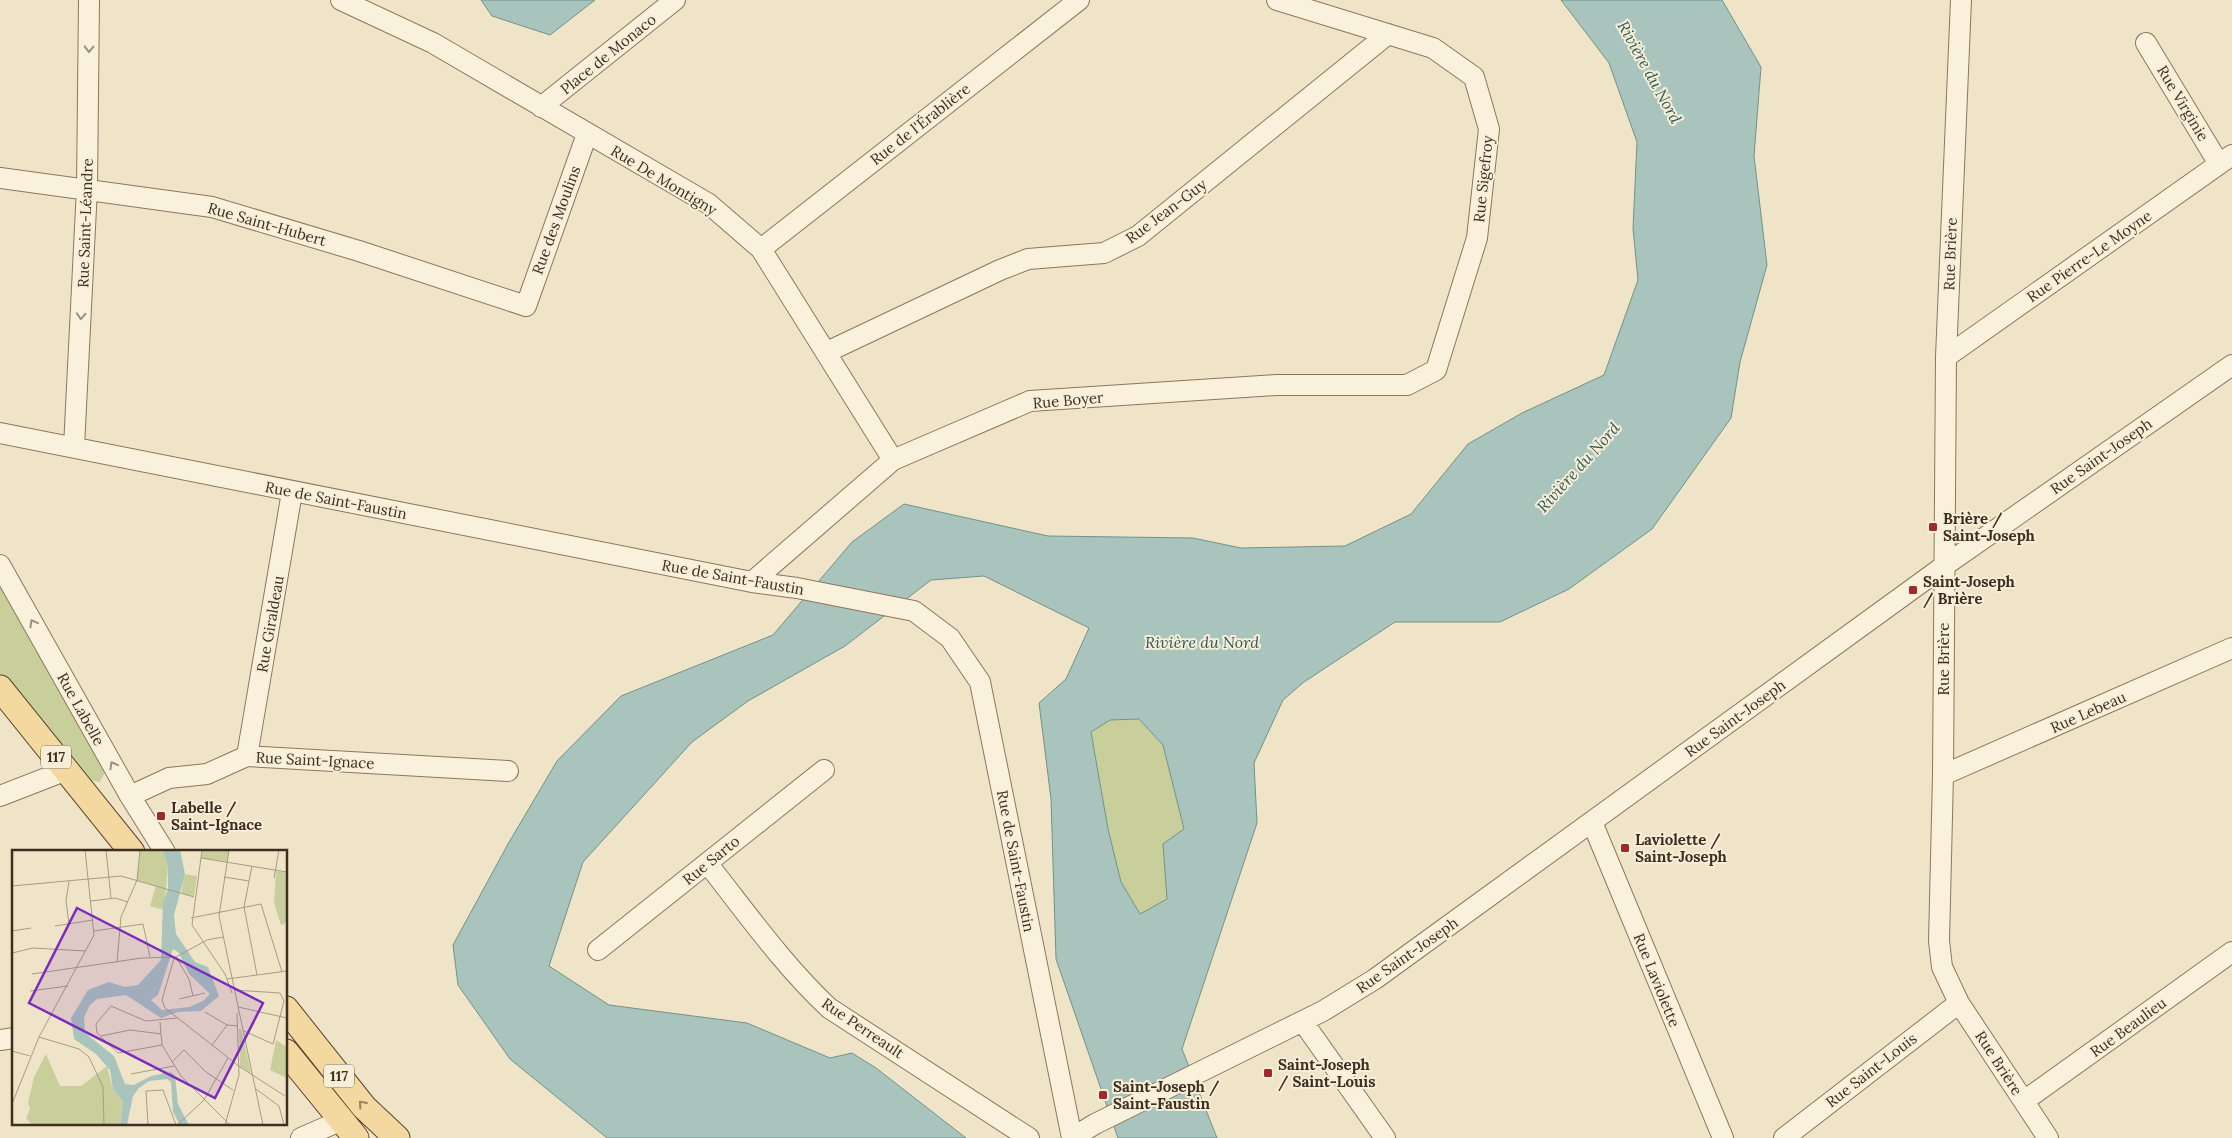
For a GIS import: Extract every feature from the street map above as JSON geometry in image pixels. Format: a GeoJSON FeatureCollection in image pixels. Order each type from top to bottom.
{"type":"FeatureCollection","features":[{"type":"Feature","properties":{"kind":"main road","name":"117"},"geometry":{"type":"LineString","coordinates":[[0,688],[131,850]]}},
{"type":"Feature","properties":{"kind":"main road","name":"117"},"geometry":{"type":"LineString","coordinates":[[112,825],[137,850]]}},
{"type":"Feature","properties":{"kind":"main road","name":"117"},"geometry":{"type":"LineString","coordinates":[[288,1012],[364,1107],[397,1138]]}},
{"type":"Feature","properties":{"kind":"main road","name":"117"},"geometry":{"type":"LineString","coordinates":[[288,1054],[349,1129]]}},
{"type":"Feature","properties":{"kind":"street","name":"Rue Saint-Léandre"},"geometry":{"type":"LineString","coordinates":[[74,446],[87,188],[89,0]]}},
{"type":"Feature","properties":{"kind":"street","name":"Rue De Montigny"},"geometry":{"type":"LineString","coordinates":[[341,0],[433,43],[709,204],[761,249],[893,460]]}},
{"type":"Feature","properties":{"kind":"street","name":"Place de Monaco"},"geometry":{"type":"LineString","coordinates":[[542,107],[675,0]]}},
{"type":"Feature","properties":{"kind":"street","name":"Rue de l'Érablière"},"geometry":{"type":"LineString","coordinates":[[761,249],[1079,0]]}},
{"type":"Feature","properties":{"kind":"street","name":"Rue Sigefroy"},"geometry":{"type":"LineString","coordinates":[[1277,0],[1433,48],[1474,77],[1489,129],[1477,238],[1436,370]]}},
{"type":"Feature","properties":{"kind":"street","name":"Rue Brière"},"geometry":{"type":"LineString","coordinates":[[1961,0],[1946,357],[1943,775],[1939,941],[1942,967],[1959,1003],[2048,1138]]}},
{"type":"Feature","properties":{"kind":"street","name":"Rue Jean-Guy"},"geometry":{"type":"LineString","coordinates":[[827,352],[1028,259],[1104,253],[1138,236],[1388,34]]}},
{"type":"Feature","properties":{"kind":"street","name":"Rue Virginie"},"geometry":{"type":"LineString","coordinates":[[2146,43],[2226,159]]}},
{"type":"Feature","properties":{"kind":"street","name":"Rue des Moulins"},"geometry":{"type":"LineString","coordinates":[[526,306],[587,134]]}},
{"type":"Feature","properties":{"kind":"street","name":"Rue Pierre-Le Moyne"},"geometry":{"type":"LineString","coordinates":[[1946,357],[2226,159]]}},
{"type":"Feature","properties":{"kind":"street","name":"Rue Saint-Hubert"},"geometry":{"type":"LineString","coordinates":[[0,178],[87,188],[212,207],[359,251],[526,306]]}},
{"type":"Feature","properties":{"kind":"street","name":"Rue Saint-Joseph"},"geometry":{"type":"LineString","coordinates":[[1072,1138],[1095,1124],[1303,1022],[1375,979],[1944,566],[2232,365]]}},
{"type":"Feature","properties":{"kind":"street","name":"Rue Boyer"},"geometry":{"type":"LineString","coordinates":[[752,582],[893,460],[1030,401],[1278,385],[1408,385],[1436,370]]}},
{"type":"Feature","properties":{"kind":"street","name":"Rue de Saint-Faustin"},"geometry":{"type":"LineString","coordinates":[[0,433],[74,446],[292,492],[752,582],[797,588],[914,611],[950,638],[980,682],[1072,1138]]}},
{"type":"Feature","properties":{"kind":"street","name":"Rue Giraldeau"},"geometry":{"type":"LineString","coordinates":[[247,756],[292,492]]}},
{"type":"Feature","properties":{"kind":"street","name":"Rue Labelle"},"geometry":{"type":"LineString","coordinates":[[0,565],[130,796],[164,850]]}},
{"type":"Feature","properties":{"kind":"street","name":"Rue Lebeau"},"geometry":{"type":"LineString","coordinates":[[1943,775],[2232,648]]}},
{"type":"Feature","properties":{"kind":"street","name":"Rue Saint-Ignace"},"geometry":{"type":"LineString","coordinates":[[130,796],[169,778],[207,774],[247,756],[508,771]]}},
{"type":"Feature","properties":{"kind":"street"},"geometry":{"type":"LineString","coordinates":[[0,796],[67,770]]}},
{"type":"Feature","properties":{"kind":"street","name":"Rue Sarto"},"geometry":{"type":"LineString","coordinates":[[598,950],[824,770]]}},
{"type":"Feature","properties":{"kind":"street","name":"Rue Laviolette"},"geometry":{"type":"LineString","coordinates":[[1592,822],[1723,1138]]}},
{"type":"Feature","properties":{"kind":"street","name":"Rue Perreault"},"geometry":{"type":"LineString","coordinates":[[707,863],[791,969],[807,988],[829,1008],[1029,1138]]}},
{"type":"Feature","properties":{"kind":"street","name":"Rue Beaulieu"},"geometry":{"type":"LineString","coordinates":[[2024,1101],[2231,954]]}},
{"type":"Feature","properties":{"kind":"street","name":"Rue Saint-Louis"},"geometry":{"type":"LineString","coordinates":[[1784,1138],[1959,1003]]}},
{"type":"Feature","properties":{"kind":"street"},"geometry":{"type":"LineString","coordinates":[[1303,1022],[1385,1138]]}},
{"type":"Feature","properties":{"kind":"street"},"geometry":{"type":"LineString","coordinates":[[301,1138],[349,1129]]}},
{"type":"Feature","properties":{"kind":"green space"},"geometry":{"type":"Polygon","coordinates":[[[0,573],[105,772],[100,782],[88,780],[0,677],[0,573]]]}},
{"type":"Feature","properties":{"kind":"green space"},"geometry":{"type":"Polygon","coordinates":[[[1139,719],[1163,745],[1184,830],[1163,844],[1167,899],[1140,915],[1121,882],[1108,829],[1091,731],[1110,720],[1139,719]]]}},
{"type":"Feature","properties":{"kind":"water"},"geometry":{"type":"Polygon","coordinates":[[[481,0],[595,0],[550,35],[492,16],[481,0]]]}},
{"type":"Feature","properties":{"kind":"water","name":"Rivière du Nord"},"geometry":{"type":"Polygon","coordinates":[[[1561,0],[1722,0],[1761,67],[1754,156],[1767,265],[1740,362],[1731,418],[1652,529],[1569,589],[1500,622],[1395,622],[1304,682],[1283,700],[1254,763],[1257,823],[1182,1049],[1217,1138],[1118,1138],[1056,959],[1051,799],[1039,703],[1066,679],[1089,628],[984,576],[931,580],[845,646],[748,701],[692,742],[583,862],[549,966],[609,1005],[747,1023],[830,1058],[852,1053],[876,1068],[966,1138],[607,1138],[510,1059],[458,985],[453,945],[508,844],[557,761],[621,696],[773,635],[852,542],[904,504],[1048,536],[1193,538],[1241,548],[1345,546],[1411,514],[1468,444],[1522,413],[1604,375],[1638,280],[1633,228],[1637,142],[1609,63],[1561,0]],[[1139,719],[1110,720],[1091,732],[1108,829],[1121,882],[1140,914],[1167,899],[1163,844],[1184,829],[1163,745],[1139,719]]]}},
{"type":"Feature","properties":{"kind":"place","name":"Brière / Saint-Joseph"},"geometry":{"type":"Point","coordinates":[1933,527]}},
{"type":"Feature","properties":{"kind":"place","name":"Saint-Joseph / Brière"},"geometry":{"type":"Point","coordinates":[1913,590]}},
{"type":"Feature","properties":{"kind":"place","name":"Labelle / Saint-Ignace"},"geometry":{"type":"Point","coordinates":[161,816]}},
{"type":"Feature","properties":{"kind":"place","name":"Laviolette / Saint-Joseph"},"geometry":{"type":"Point","coordinates":[1625,848]}},
{"type":"Feature","properties":{"kind":"place","name":"Saint-Joseph / Saint-Louis"},"geometry":{"type":"Point","coordinates":[1268,1073]}},
{"type":"Feature","properties":{"kind":"place","name":"Saint-Joseph / Saint-Faustin"},"geometry":{"type":"Point","coordinates":[1103,1095]}}]}
